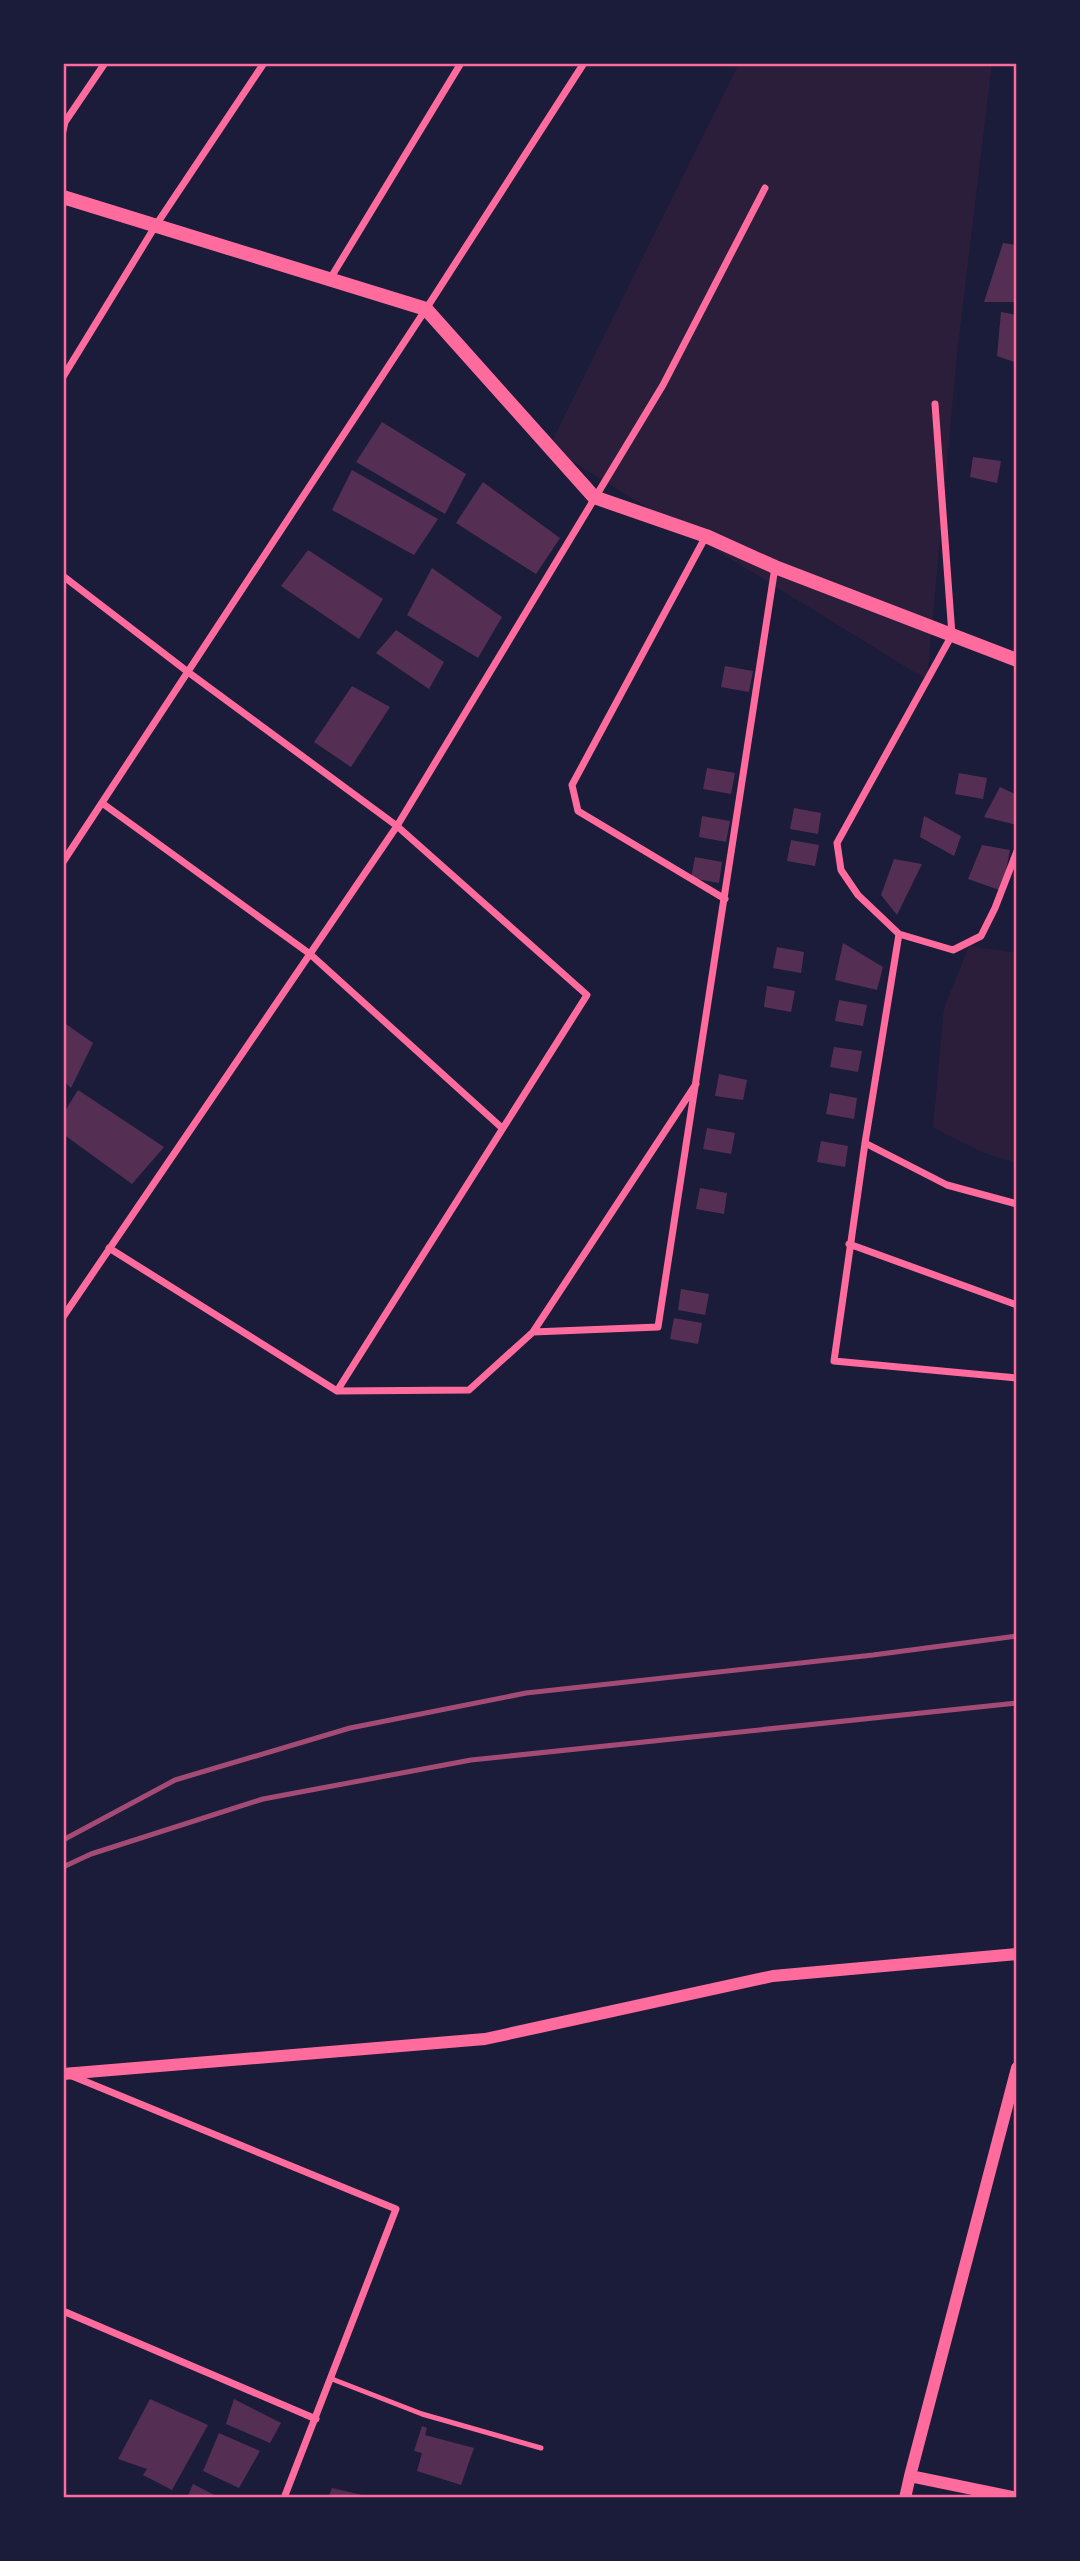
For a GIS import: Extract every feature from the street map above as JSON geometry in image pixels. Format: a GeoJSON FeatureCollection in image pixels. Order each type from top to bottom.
{"type":"FeatureCollection","features":[{"type":"Feature","properties":{"kind":"main road"},"geometry":{"type":"LineString","coordinates":[[63,197],[426,309],[594,497],[706,536],[775,567],[1017,660]]}},
{"type":"Feature","properties":{"kind":"street"},"geometry":{"type":"LineString","coordinates":[[63,131],[65,122],[105,63]]}},
{"type":"Feature","properties":{"kind":"street"},"geometry":{"type":"LineString","coordinates":[[63,377],[156,225],[264,63]]}},
{"type":"Feature","properties":{"kind":"street"},"geometry":{"type":"LineString","coordinates":[[330,279],[461,63]]}},
{"type":"Feature","properties":{"kind":"street"},"geometry":{"type":"LineString","coordinates":[[63,862],[584,63]]}},
{"type":"Feature","properties":{"kind":"street"},"geometry":{"type":"LineString","coordinates":[[63,1317],[397,826],[663,384],[765,188]]}},
{"type":"Feature","properties":{"kind":"street"},"geometry":{"type":"LineString","coordinates":[[935,404],[952,635],[837,842],[841,870],[858,895],[899,934],[953,950],[981,936],[1017,851]]}},
{"type":"Feature","properties":{"kind":"street"},"geometry":{"type":"LineString","coordinates":[[706,536],[572,785],[578,811],[725,899]]}},
{"type":"Feature","properties":{"kind":"street"},"geometry":{"type":"LineString","coordinates":[[533,1332],[658,1327],[698,1081],[775,567]]}},
{"type":"Feature","properties":{"kind":"street"},"geometry":{"type":"LineString","coordinates":[[63,576],[397,826],[587,995],[337,1391]]}},
{"type":"Feature","properties":{"kind":"street"},"geometry":{"type":"LineString","coordinates":[[102,803],[310,954],[502,1128]]}},
{"type":"Feature","properties":{"kind":"street"},"geometry":{"type":"LineString","coordinates":[[899,934],[849,1244],[834,1361],[1017,1378]]}},
{"type":"Feature","properties":{"kind":"street"},"geometry":{"type":"LineString","coordinates":[[109,1248],[337,1391],[469,1390],[533,1332],[698,1081]]}},
{"type":"Feature","properties":{"kind":"street"},"geometry":{"type":"LineString","coordinates":[[865,1143],[947,1185],[1017,1204]]}},
{"type":"Feature","properties":{"kind":"street"},"geometry":{"type":"LineString","coordinates":[[849,1244],[1017,1305]]}},
{"type":"Feature","properties":{"kind":"street"},"geometry":{"type":"LineString","coordinates":[[64,2073],[485,2039],[773,1976],[1017,1954]]}},
{"type":"Feature","properties":{"kind":"street"},"geometry":{"type":"LineString","coordinates":[[905,2498],[1017,2068]]}},
{"type":"Feature","properties":{"kind":"street"},"geometry":{"type":"LineString","coordinates":[[64,2073],[396,2209],[284,2498]]}},
{"type":"Feature","properties":{"kind":"street"},"geometry":{"type":"LineString","coordinates":[[63,2311],[316,2419]]}},
{"type":"Feature","properties":{"kind":"street"},"geometry":{"type":"LineString","coordinates":[[910,2476],[1017,2498]]}},
{"type":"Feature","properties":{"kind":"lane"},"geometry":{"type":"LineString","coordinates":[[332,2379],[422,2414],[541,2448]]}},
{"type":"Feature","properties":{"kind":"shaded area"},"geometry":{"type":"Polygon","coordinates":[[[739,63],[992,63],[957,354],[927,680],[549,447],[739,63]]]}},
{"type":"Feature","properties":{"kind":"shaded area"},"geometry":{"type":"Polygon","coordinates":[[[969,946],[1017,953],[1017,1162],[984,1152],[933,1127],[944,1008],[969,946]]]}},
{"type":"Feature","properties":{"kind":"building"},"geometry":{"type":"Polygon","coordinates":[[[1003,243],[1017,245],[1017,302],[984,302],[1003,243]]]}},
{"type":"Feature","properties":{"kind":"building"},"geometry":{"type":"Polygon","coordinates":[[[1001,312],[1017,315],[1017,363],[997,356],[1001,312]]]}},
{"type":"Feature","properties":{"kind":"building"},"geometry":{"type":"Polygon","coordinates":[[[382,422],[466,474],[445,514],[356,462],[382,422]]]}},
{"type":"Feature","properties":{"kind":"building"},"geometry":{"type":"Polygon","coordinates":[[[973,457],[1001,461],[997,483],[970,477],[973,457]]]}},
{"type":"Feature","properties":{"kind":"building"},"geometry":{"type":"Polygon","coordinates":[[[352,470],[438,519],[414,555],[332,510],[352,470]]]}},
{"type":"Feature","properties":{"kind":"building"},"geometry":{"type":"Polygon","coordinates":[[[483,482],[560,538],[536,574],[456,523],[483,482]]]}},
{"type":"Feature","properties":{"kind":"building"},"geometry":{"type":"Polygon","coordinates":[[[308,550],[383,599],[359,639],[281,586],[308,550]]]}},
{"type":"Feature","properties":{"kind":"building"},"geometry":{"type":"Polygon","coordinates":[[[432,568],[502,617],[478,658],[407,615],[432,568]]]}},
{"type":"Feature","properties":{"kind":"building"},"geometry":{"type":"Polygon","coordinates":[[[396,630],[444,662],[429,689],[376,653],[396,630]]]}},
{"type":"Feature","properties":{"kind":"building"},"geometry":{"type":"Polygon","coordinates":[[[725,666],[753,671],[749,692],[721,687],[725,666]]]}},
{"type":"Feature","properties":{"kind":"building"},"geometry":{"type":"Polygon","coordinates":[[[352,686],[390,707],[351,767],[314,742],[352,686]]]}},
{"type":"Feature","properties":{"kind":"building"},"geometry":{"type":"Polygon","coordinates":[[[707,768],[735,773],[731,794],[703,789],[707,768]]]}},
{"type":"Feature","properties":{"kind":"building"},"geometry":{"type":"Polygon","coordinates":[[[959,773],[987,778],[983,799],[955,794],[959,773]]]}},
{"type":"Feature","properties":{"kind":"building"},"geometry":{"type":"Polygon","coordinates":[[[1000,787],[1017,795],[1017,825],[984,817],[1000,787]]]}},
{"type":"Feature","properties":{"kind":"building"},"geometry":{"type":"Polygon","coordinates":[[[794,808],[821,813],[818,834],[790,829],[794,808]]]}},
{"type":"Feature","properties":{"kind":"building"},"geometry":{"type":"Polygon","coordinates":[[[702,816],[730,821],[726,842],[699,837],[702,816]]]}},
{"type":"Feature","properties":{"kind":"building"},"geometry":{"type":"Polygon","coordinates":[[[924,816],[961,836],[954,856],[920,837],[924,816]]]}},
{"type":"Feature","properties":{"kind":"building"},"geometry":{"type":"Polygon","coordinates":[[[791,840],[819,845],[815,866],[787,861],[791,840]]]}},
{"type":"Feature","properties":{"kind":"building"},"geometry":{"type":"Polygon","coordinates":[[[982,845],[1010,850],[1002,891],[968,879],[982,845]]]}},
{"type":"Feature","properties":{"kind":"building"},"geometry":{"type":"Polygon","coordinates":[[[695,857],[722,862],[719,883],[691,878],[695,857]]]}},
{"type":"Feature","properties":{"kind":"building"},"geometry":{"type":"Polygon","coordinates":[[[894,859],[922,864],[897,915],[881,895],[894,859]]]}},
{"type":"Feature","properties":{"kind":"building"},"geometry":{"type":"Polygon","coordinates":[[[843,943],[883,967],[877,990],[835,980],[843,943]]]}},
{"type":"Feature","properties":{"kind":"building"},"geometry":{"type":"Polygon","coordinates":[[[777,947],[804,952],[801,973],[773,968],[777,947]]]}},
{"type":"Feature","properties":{"kind":"building"},"geometry":{"type":"Polygon","coordinates":[[[767,986],[795,991],[791,1012],[764,1007],[767,986]]]}},
{"type":"Feature","properties":{"kind":"building"},"geometry":{"type":"Polygon","coordinates":[[[839,1000],[867,1005],[863,1026],[835,1021],[839,1000]]]}},
{"type":"Feature","properties":{"kind":"building"},"geometry":{"type":"Polygon","coordinates":[[[63,1022],[93,1043],[71,1088],[63,1081],[63,1022]]]}},
{"type":"Feature","properties":{"kind":"building"},"geometry":{"type":"Polygon","coordinates":[[[834,1047],[862,1051],[858,1072],[830,1067],[834,1047]]]}},
{"type":"Feature","properties":{"kind":"building"},"geometry":{"type":"Polygon","coordinates":[[[719,1074],[747,1080],[743,1100],[715,1096],[719,1074]]]}},
{"type":"Feature","properties":{"kind":"building"},"geometry":{"type":"Polygon","coordinates":[[[78,1090],[164,1147],[132,1184],[63,1134],[63,1114],[78,1090]]]}},
{"type":"Feature","properties":{"kind":"building"},"geometry":{"type":"Polygon","coordinates":[[[830,1093],[857,1098],[854,1119],[826,1114],[830,1093]]]}},
{"type":"Feature","properties":{"kind":"building"},"geometry":{"type":"Polygon","coordinates":[[[707,1128],[735,1133],[731,1154],[703,1149],[707,1128]]]}},
{"type":"Feature","properties":{"kind":"building"},"geometry":{"type":"Polygon","coordinates":[[[821,1141],[848,1146],[845,1167],[817,1162],[821,1141]]]}},
{"type":"Feature","properties":{"kind":"building"},"geometry":{"type":"Polygon","coordinates":[[[700,1188],[727,1193],[724,1214],[696,1209],[700,1188]]]}},
{"type":"Feature","properties":{"kind":"building"},"geometry":{"type":"Polygon","coordinates":[[[681,1289],[709,1294],[705,1315],[678,1310],[681,1289]]]}},
{"type":"Feature","properties":{"kind":"building"},"geometry":{"type":"Polygon","coordinates":[[[674,1318],[702,1323],[698,1344],[670,1339],[674,1318]]]}},
{"type":"Feature","properties":{"kind":"building"},"geometry":{"type":"Polygon","coordinates":[[[150,2399],[208,2425],[172,2490],[143,2475],[147,2469],[118,2459],[150,2399]]]}},
{"type":"Feature","properties":{"kind":"building"},"geometry":{"type":"Polygon","coordinates":[[[234,2399],[281,2423],[270,2443],[226,2424],[234,2399]]]}},
{"type":"Feature","properties":{"kind":"building"},"geometry":{"type":"Polygon","coordinates":[[[422,2426],[427,2428],[425,2435],[474,2448],[461,2485],[417,2471],[422,2453],[414,2451],[422,2426]]]}},
{"type":"Feature","properties":{"kind":"building"},"geometry":{"type":"Polygon","coordinates":[[[219,2433],[260,2451],[239,2488],[203,2471],[219,2433]]]}},
{"type":"Feature","properties":{"kind":"building"},"geometry":{"type":"Polygon","coordinates":[[[193,2484],[220,2498],[187,2498],[193,2484]]]}},
{"type":"Feature","properties":{"kind":"building"},"geometry":{"type":"Polygon","coordinates":[[[332,2488],[362,2495],[361,2498],[328,2498],[332,2488]]]}},
{"type":"Feature","properties":{"kind":"railway"},"geometry":{"type":"LineString","coordinates":[[63,1840],[175,1780],[350,1728],[526,1693],[873,1655],[1017,1636]]}},
{"type":"Feature","properties":{"kind":"railway"},"geometry":{"type":"LineString","coordinates":[[63,1867],[91,1854],[263,1799],[471,1760],[1017,1703]]}}]}
